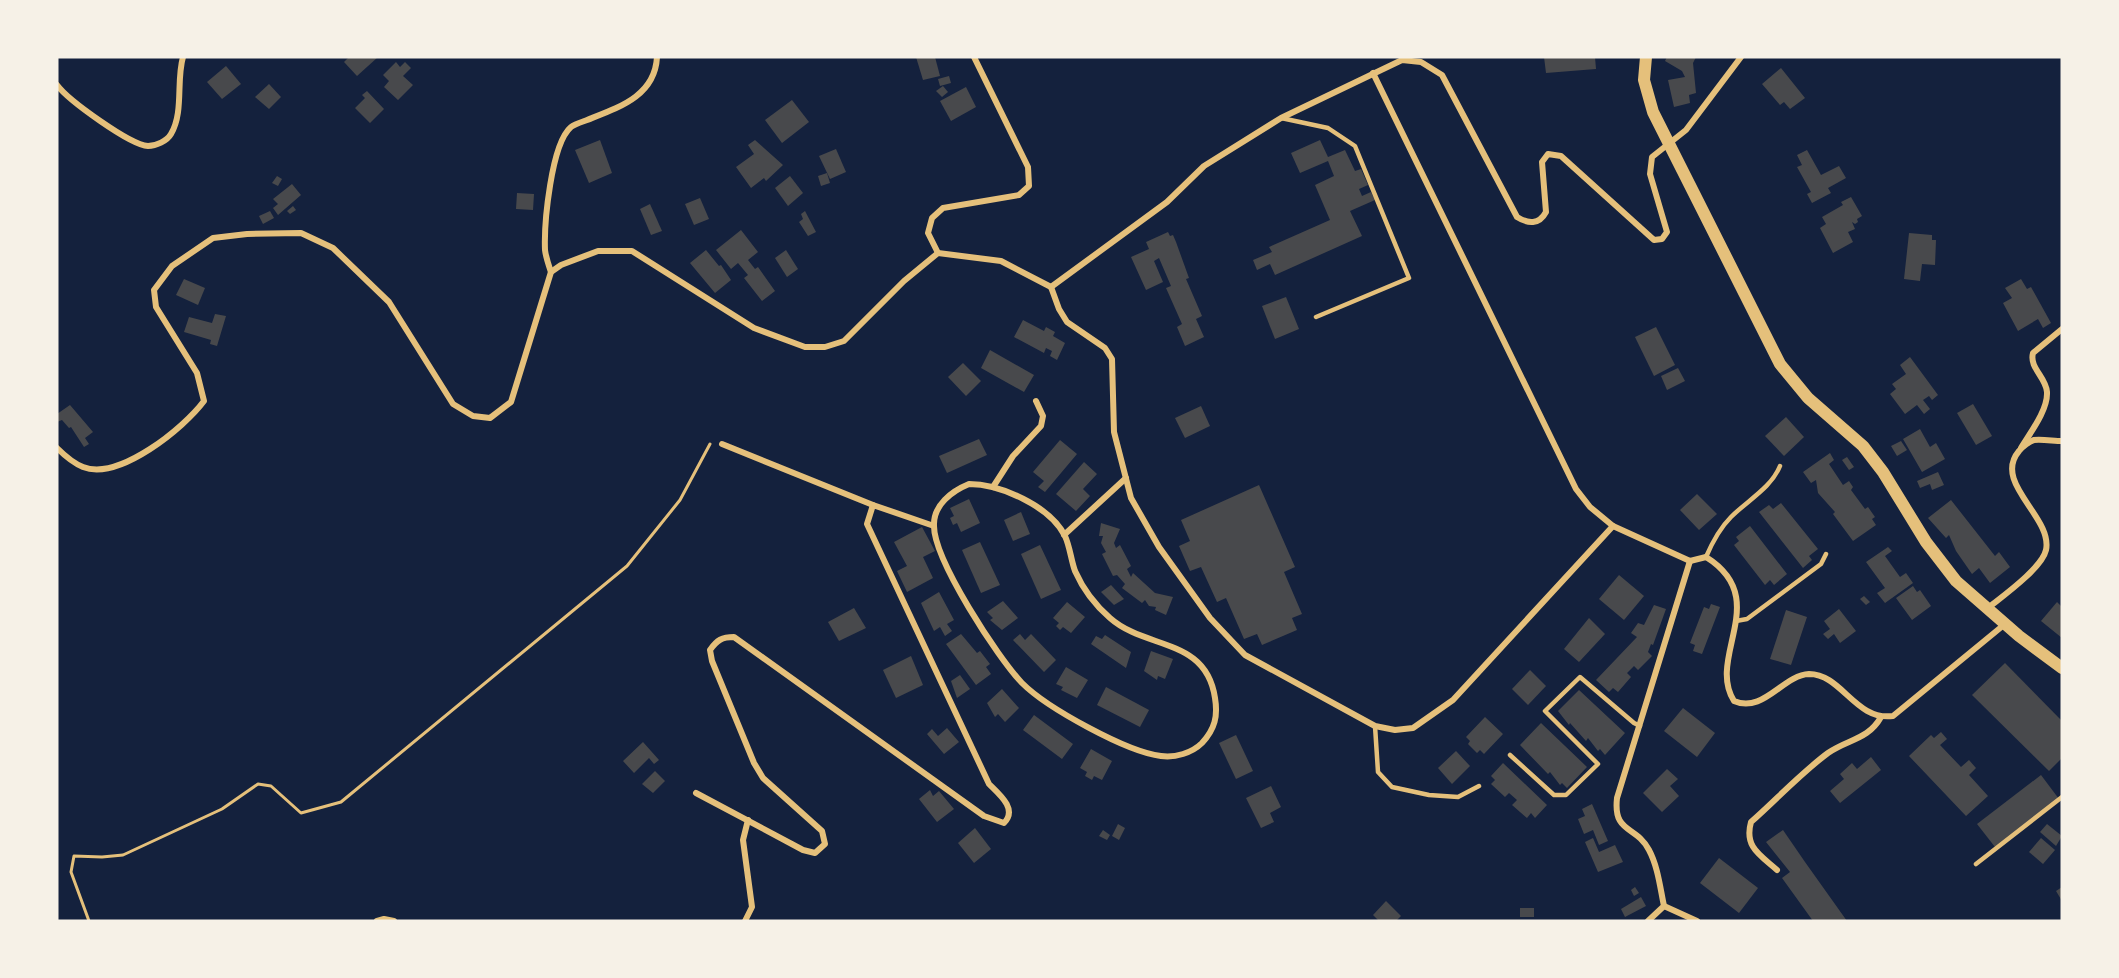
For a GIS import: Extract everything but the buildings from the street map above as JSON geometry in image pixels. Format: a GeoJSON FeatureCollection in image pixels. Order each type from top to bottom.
{"type":"FeatureCollection","features":[{"type":"Feature","properties":{"kind":"main road"},"geometry":{"type":"LineString","coordinates":[[1646,57],[1644,80],[1653,112],[1780,364],[1808,398],[1863,446],[1883,472],[1926,542],[1956,581],[2005,624],[2062,668]]}},
{"type":"Feature","properties":{"kind":"street"},"geometry":{"type":"LineString","coordinates":[[57,85],[132,142],[148,146],[159,144],[170,136],[176,123],[183,57]]}},
{"type":"Feature","properties":{"kind":"street"},"geometry":{"type":"LineString","coordinates":[[57,448],[85,468],[99,469],[138,457],[170,436],[194,415],[204,401],[196,373],[156,307],[154,290],[172,266],[213,238],[247,234],[301,233],[333,248],[389,302],[453,404],[473,416],[490,418],[511,402],[551,273],[545,252],[551,182],[560,142],[572,126],[618,108],[644,90],[656,74],[657,57]]}},
{"type":"Feature","properties":{"kind":"street"},"geometry":{"type":"LineString","coordinates":[[938,253],[928,233],[932,218],[943,208],[1019,195],[1029,186],[1028,168],[974,57]]}},
{"type":"Feature","properties":{"kind":"street"},"geometry":{"type":"LineString","coordinates":[[1051,287],[1167,202],[1204,166],[1281,118],[1402,60],[1413,59],[1442,75],[1510,208],[1526,222],[1542,219],[1546,212],[1542,162],[1548,154],[1554,154],[1561,156],[1654,240],[1662,239],[1667,232],[1649,164],[1652,157],[1686,129],[1741,57]]}},
{"type":"Feature","properties":{"kind":"street"},"geometry":{"type":"LineString","coordinates":[[1373,73],[1576,489],[1590,507],[1613,526],[1690,561],[1706,557],[1721,566],[1732,582],[1736,598],[1736,621],[1725,680],[1734,701],[1743,705],[1757,701],[1808,674],[1821,676],[1869,714],[1881,717],[1893,716],[2005,624]]}},
{"type":"Feature","properties":{"kind":"street"},"geometry":{"type":"LineString","coordinates":[[551,273],[561,265],[598,251],[632,251],[754,328],[805,347],[825,347],[844,341],[904,281],[938,253],[1001,261],[1051,287],[1059,309],[1067,322],[1105,348],[1112,359],[1112,414],[1131,498],[1159,547],[1210,618],[1245,655],[1375,726],[1395,730],[1413,728],[1453,700],[1613,526]]}},
{"type":"Feature","properties":{"kind":"street"},"geometry":{"type":"LineString","coordinates":[[1987,608],[2030,573],[2046,554],[2048,538],[2012,475],[2013,460],[2044,407],[2047,396],[2047,389],[2032,363],[2033,352],[2062,329]]}},
{"type":"Feature","properties":{"kind":"street"},"geometry":{"type":"LineString","coordinates":[[993,487],[1013,456],[1041,426],[1043,416],[1036,401]]}},
{"type":"Feature","properties":{"kind":"street"},"geometry":{"type":"LineString","coordinates":[[2021,448],[2034,440],[2062,441]]}},
{"type":"Feature","properties":{"kind":"street"},"geometry":{"type":"LineString","coordinates":[[722,444],[873,505],[934,526]]}},
{"type":"Feature","properties":{"kind":"street"},"geometry":{"type":"LineString","coordinates":[[1064,535],[1126,478]]}},
{"type":"Feature","properties":{"kind":"street"},"geometry":{"type":"LineString","coordinates":[[969,484],[993,487],[1019,496],[1047,517],[1064,535],[1075,570],[1086,593],[1111,619],[1158,643],[1179,648],[1195,657],[1206,673],[1214,692],[1218,714],[1211,733],[1198,747],[1173,758],[1149,755],[1074,720],[1023,684],[989,642],[941,554],[934,526],[937,511],[951,492],[969,484]]}},
{"type":"Feature","properties":{"kind":"street"},"geometry":{"type":"LineString","coordinates":[[696,793],[802,850],[815,853],[825,844],[822,831],[763,778],[754,763],[712,661],[710,650],[724,637],[734,637],[984,816],[1004,823],[1008,819],[1010,813],[1007,803],[989,784],[867,524],[873,505]]}},
{"type":"Feature","properties":{"kind":"street"},"geometry":{"type":"LineString","coordinates":[[1664,906],[1655,865],[1648,847],[1641,838],[1618,822],[1615,812],[1617,798],[1690,561]]}},
{"type":"Feature","properties":{"kind":"street"},"geometry":{"type":"LineString","coordinates":[[1777,870],[1752,847],[1747,835],[1751,822],[1827,754],[1842,744],[1872,732],[1881,717]]}},
{"type":"Feature","properties":{"kind":"street"},"geometry":{"type":"LineString","coordinates":[[745,921],[752,907],[744,840],[748,820]]}},
{"type":"Feature","properties":{"kind":"street"},"geometry":{"type":"LineString","coordinates":[[1648,921],[1664,906]]}},
{"type":"Feature","properties":{"kind":"street"},"geometry":{"type":"LineString","coordinates":[[1664,906],[1696,921]]}},
{"type":"Feature","properties":{"kind":"street"},"geometry":{"type":"LineString","coordinates":[[377,921],[384,919],[394,921]]}},
{"type":"Feature","properties":{"kind":"lane"},"geometry":{"type":"LineString","coordinates":[[1281,118],[1328,128],[1355,146],[1409,278],[1316,317]]}},
{"type":"Feature","properties":{"kind":"lane"},"geometry":{"type":"LineString","coordinates":[[1706,557],[1730,518],[1776,477],[1780,466]]}},
{"type":"Feature","properties":{"kind":"lane"},"geometry":{"type":"LineString","coordinates":[[1736,621],[1747,619],[1821,564],[1826,554]]}},
{"type":"Feature","properties":{"kind":"lane"},"geometry":{"type":"LineString","coordinates":[[1510,755],[1554,795],[1566,795],[1598,764],[1545,711],[1580,677],[1640,726]]}},
{"type":"Feature","properties":{"kind":"lane"},"geometry":{"type":"LineString","coordinates":[[1375,726],[1378,772],[1392,787],[1429,795],[1458,797],[1479,786]]}},
{"type":"Feature","properties":{"kind":"lane"},"geometry":{"type":"LineString","coordinates":[[1976,864],[2062,797]]}},
{"type":"Feature","properties":{"kind":"path"},"geometry":{"type":"LineString","coordinates":[[89,921],[71,872],[74,856],[123,855],[222,809],[258,784],[271,786],[301,813],[341,802],[627,566],[680,500],[708,447],[714,441],[722,444]]}}]}
